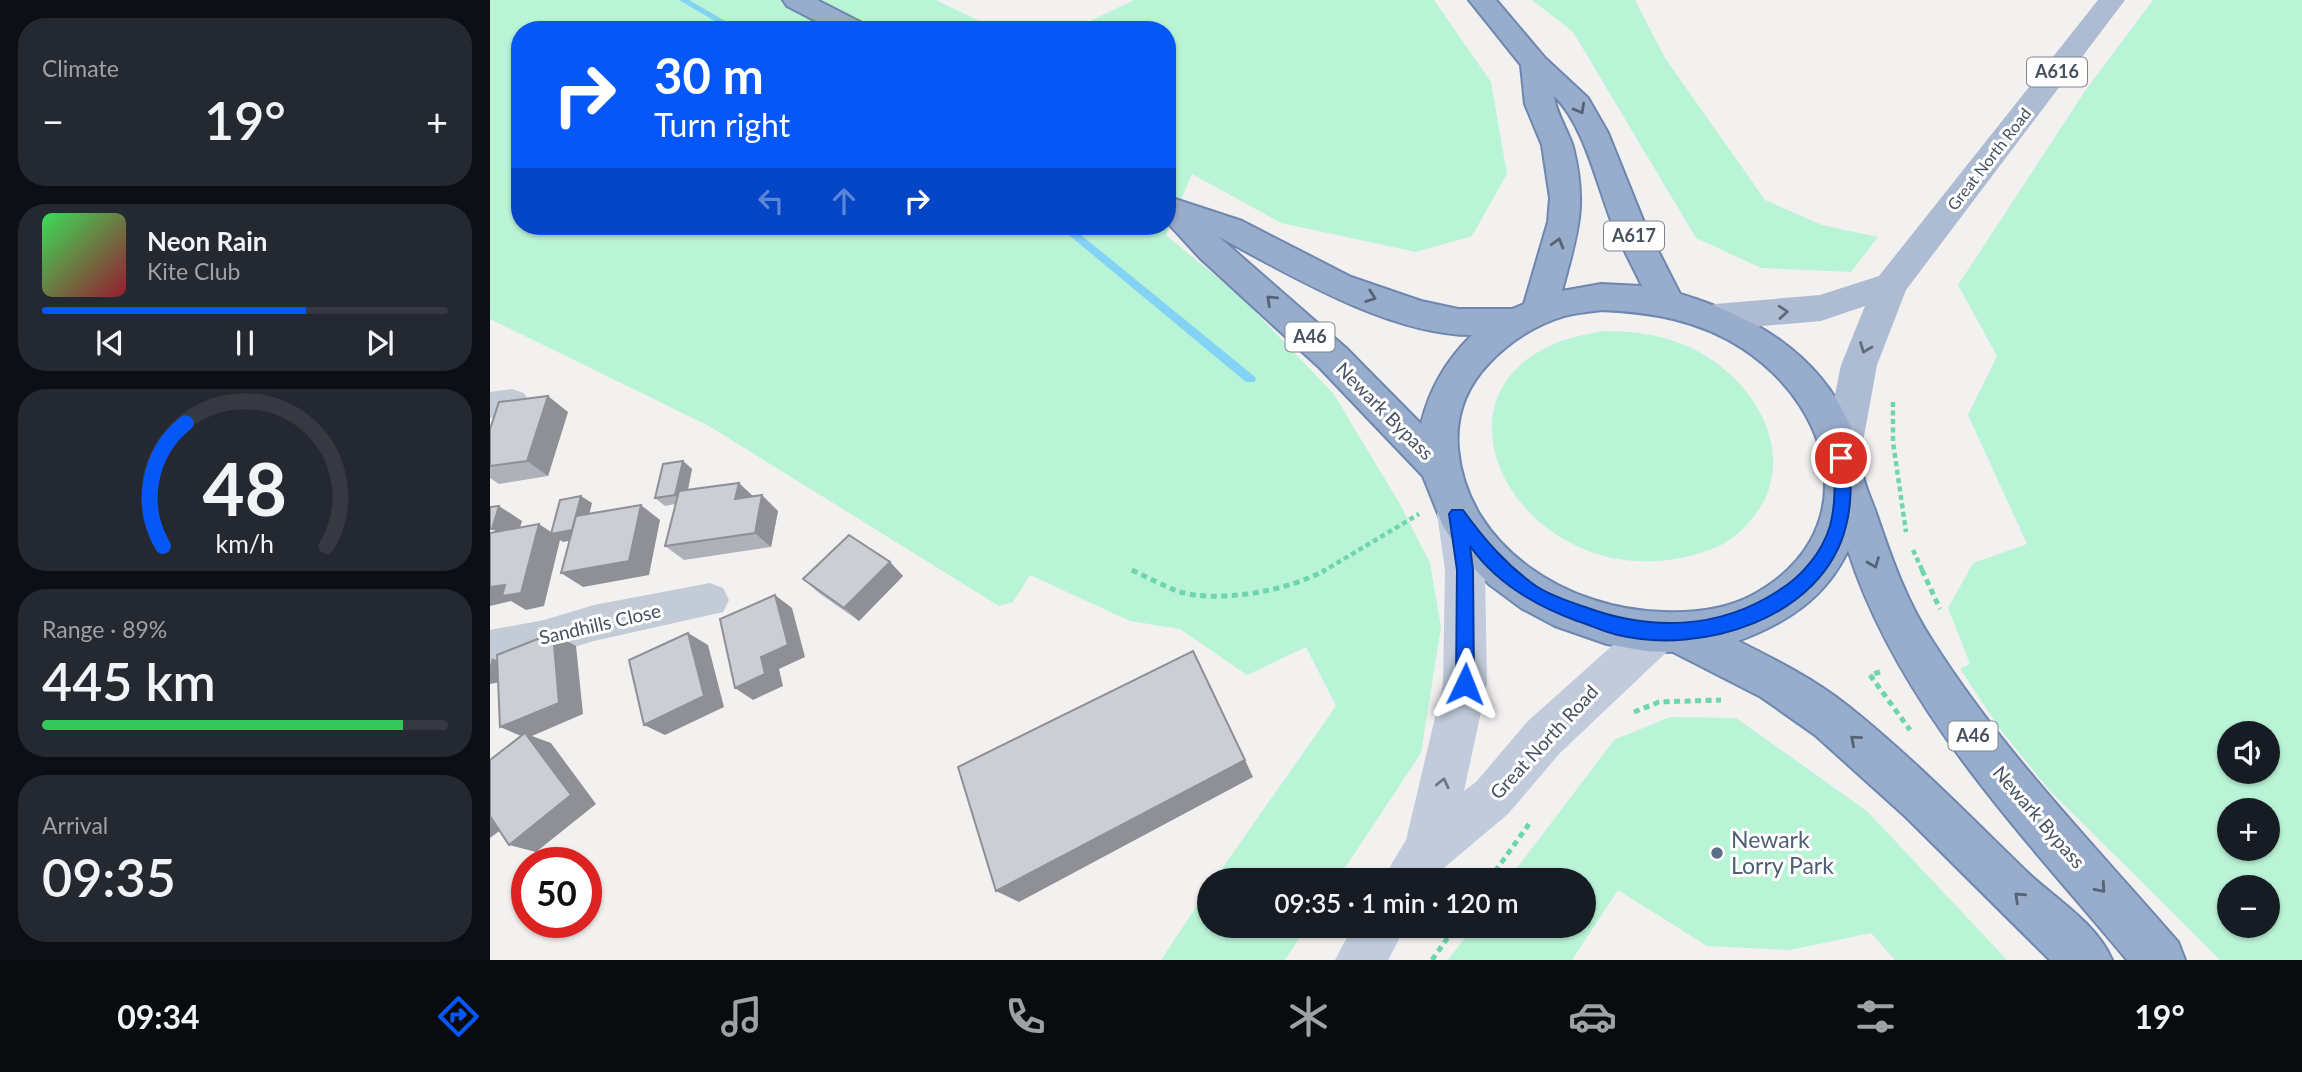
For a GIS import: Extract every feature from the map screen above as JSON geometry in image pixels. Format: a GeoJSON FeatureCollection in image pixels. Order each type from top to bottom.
{"type":"FeatureCollection","features":[{"type":"Feature","properties":{"kind":"highway"},"geometry":{"type":"LineString","coordinates":[[796,0],[837,21]]}},
{"type":"Feature","properties":{"kind":"highway","name":"A617"},"geometry":{"type":"LineString","coordinates":[[1482,0],[1535,64],[1573,98],[1608,167],[1629,225],[1667,302]]}},
{"type":"Feature","properties":{"kind":"highway"},"geometry":{"type":"LineString","coordinates":[[1449,493],[1440,424],[1452,384],[1476,349],[1526,316],[1564,222],[1566,198],[1557,145],[1540,104],[1535,64]]}},
{"type":"Feature","properties":{"kind":"highway","name":"Newark Bypass"},"geometry":{"type":"LineString","coordinates":[[1176,210],[1231,229],[1339,286],[1418,314],[1458,321],[1526,316],[1570,300],[1601,297],[1667,302],[1715,317],[1751,336],[1797,374],[1820,405],[1836,440],[1873,564],[1901,629],[1919,659],[1991,761],[2160,960]]}},
{"type":"Feature","properties":{"kind":"highway","name":"Newark Bypass"},"geometry":{"type":"LineString","coordinates":[[1176,213],[1212,250],[1333,358],[1449,493],[1481,548],[1531,592],[1595,621],[1618,627],[1667,632]]}},
{"type":"Feature","properties":{"kind":"highway"},"geometry":{"type":"LineString","coordinates":[[1667,632],[1718,627],[1739,621],[1778,602],[1801,584],[1821,562],[1837,529],[1844,494],[1843,467]]}},
{"type":"Feature","properties":{"kind":"highway"},"geometry":{"type":"LineString","coordinates":[[1667,632],[1776,682],[1831,720],[1912,792],[2012,891],[2087,960]]}},
{"type":"Feature","properties":{"kind":"main road","name":"Great North Road"},"geometry":{"type":"LineString","coordinates":[[1843,467],[1861,358],[1891,285],[2112,0]]}},
{"type":"Feature","properties":{"kind":"main road"},"geometry":{"type":"LineString","coordinates":[[1715,317],[1821,308],[1891,285]]}},
{"type":"Feature","properties":{"kind":"main road","name":"Great North Road"},"geometry":{"type":"LineString","coordinates":[[1419,865],[1465,684],[1465,570],[1449,493]]}},
{"type":"Feature","properties":{"kind":"main road","name":"Great North Road"},"geometry":{"type":"LineString","coordinates":[[1419,865],[1492,798],[1544,737],[1667,632]]}},
{"type":"Feature","properties":{"kind":"main road"},"geometry":{"type":"LineString","coordinates":[[1360,960],[1374,938]]}},
{"type":"Feature","properties":{"kind":"street","name":"Sandhills Close"},"geometry":{"type":"LineString","coordinates":[[490,648],[544,638],[594,623],[709,600]]}},
{"type":"Feature","properties":{"kind":"path"},"geometry":{"type":"LineString","coordinates":[[1132,570],[1178,591],[1213,598],[1268,590],[1317,575],[1449,493]]}},
{"type":"Feature","properties":{"kind":"path"},"geometry":{"type":"LineString","coordinates":[[1432,960],[1448,938]]}},
{"type":"Feature","properties":{"kind":"green space"},"geometry":{"type":"Polygon","coordinates":[[[490,0],[936,0],[979,21],[511,21],[511,235],[1166,235],[1241,297],[1333,393],[1400,504],[1430,563],[1441,627],[1421,753],[1345,868],[1222,868],[1336,706],[1306,647],[1247,675],[1180,629],[1130,621],[1030,575],[1013,602],[999,606],[709,426],[490,319],[490,0]]]}},
{"type":"Feature","properties":{"kind":"green space"},"geometry":{"type":"Polygon","coordinates":[[[1134,0],[1434,0],[1491,82],[1507,174],[1472,236],[1416,252],[1281,223],[1192,174],[1176,212],[1176,21],[1090,21],[1134,0]]]}},
{"type":"Feature","properties":{"kind":"green space"},"geometry":{"type":"Polygon","coordinates":[[[1532,0],[1635,0],[1665,58],[1765,200],[1822,225],[1878,237],[1851,272],[1761,268],[1696,238],[1573,32],[1532,0]]]}},
{"type":"Feature","properties":{"kind":"green space"},"geometry":{"type":"Polygon","coordinates":[[[2153,0],[2302,0],[2302,960],[2220,960],[2050,791],[2000,729],[1960,669],[1970,664],[1948,608],[1973,563],[2027,544],[1968,415],[1997,356],[1958,285],[2085,91],[2153,0]]]}},
{"type":"Feature","properties":{"kind":"green space"},"geometry":{"type":"Polygon","coordinates":[[[1604,331],[1654,335],[1682,344],[1724,369],[1742,386],[1756,406],[1767,428],[1773,451],[1772,475],[1765,499],[1756,514],[1738,533],[1717,547],[1648,561],[1587,551],[1539,521],[1506,480],[1492,434],[1501,389],[1538,352],[1604,331]]]}},
{"type":"Feature","properties":{"kind":"green space","name":"Newark Lorry Park"},"geometry":{"type":"Polygon","coordinates":[[[1670,717],[1736,718],[1867,811],[2007,960],[1895,960],[1871,933],[1790,950],[1707,946],[1618,890],[1596,923],[1596,868],[1517,868],[1614,740],[1670,717]]]}},
{"type":"Feature","properties":{"kind":"green space"},"geometry":{"type":"Polygon","coordinates":[[[1197,905],[1197,938],[1299,938],[1285,960],[1161,960],[1197,905]]]}},
{"type":"Feature","properties":{"kind":"green space","name":"Newark Lorry Park"},"geometry":{"type":"Polygon","coordinates":[[[1465,938],[1586,938],[1572,960],[1448,960],[1465,938]]]}},
{"type":"Feature","properties":{"kind":"building"},"geometry":{"type":"Polygon","coordinates":[[[548,396],[527,461],[490,466],[490,429],[499,402],[548,396]]]}},
{"type":"Feature","properties":{"kind":"building"},"geometry":{"type":"Polygon","coordinates":[[[683,461],[675,495],[655,498],[663,464],[683,461]]]}},
{"type":"Feature","properties":{"kind":"building"},"geometry":{"type":"Polygon","coordinates":[[[739,483],[735,499],[762,495],[755,533],[665,546],[679,491],[739,483]]]}},
{"type":"Feature","properties":{"kind":"building"},"geometry":{"type":"Polygon","coordinates":[[[581,496],[572,530],[551,534],[560,500],[581,496]]]}},
{"type":"Feature","properties":{"kind":"building"},"geometry":{"type":"Polygon","coordinates":[[[641,505],[629,561],[561,573],[576,516],[641,505]]]}},
{"type":"Feature","properties":{"kind":"building"},"geometry":{"type":"Polygon","coordinates":[[[499,506],[492,529],[490,529],[490,507],[499,506]]]}},
{"type":"Feature","properties":{"kind":"building"},"geometry":{"type":"Polygon","coordinates":[[[539,524],[521,593],[502,596],[505,585],[490,587],[490,533],[539,524]]]}},
{"type":"Feature","properties":{"kind":"building"},"geometry":{"type":"Polygon","coordinates":[[[849,535],[890,562],[844,608],[803,579],[849,535]]]}},
{"type":"Feature","properties":{"kind":"building"},"geometry":{"type":"Polygon","coordinates":[[[775,595],[788,645],[761,657],[765,674],[735,688],[720,619],[775,595]]]}},
{"type":"Feature","properties":{"kind":"building"},"geometry":{"type":"Polygon","coordinates":[[[553,633],[559,703],[500,727],[497,655],[553,633]]]}},
{"type":"Feature","properties":{"kind":"building"},"geometry":{"type":"Polygon","coordinates":[[[688,633],[704,696],[644,725],[629,660],[688,633]]]}},
{"type":"Feature","properties":{"kind":"building"},"geometry":{"type":"Polygon","coordinates":[[[1193,651],[1245,760],[996,891],[958,767],[1193,651]]]}},
{"type":"Feature","properties":{"kind":"building"},"geometry":{"type":"Polygon","coordinates":[[[525,733],[571,795],[509,845],[490,816],[490,760],[525,733]]]}},
{"type":"Feature","properties":{"kind":"waterway"},"geometry":{"type":"LineString","coordinates":[[683,0],[721,21]]}},
{"type":"Feature","properties":{"kind":"waterway"},"geometry":{"type":"LineString","coordinates":[[1074,235],[1250,379]]}},
{"type":"Feature","properties":{"kind":"place","name":"Newark Lorry Park"},"geometry":{"type":"Point","coordinates":[1717,853]}},
{"type":"Feature","properties":{"kind":"route"},"geometry":{"type":"LineString","coordinates":[[1465,684],[1465,570],[1457,514],[1496,564],[1531,592],[1551,603],[1595,621],[1618,627],[1658,632],[1695,631],[1718,627],[1760,613],[1794,590],[1821,562],[1830,546],[1842,512],[1844,476],[1841,458]]}}]}
